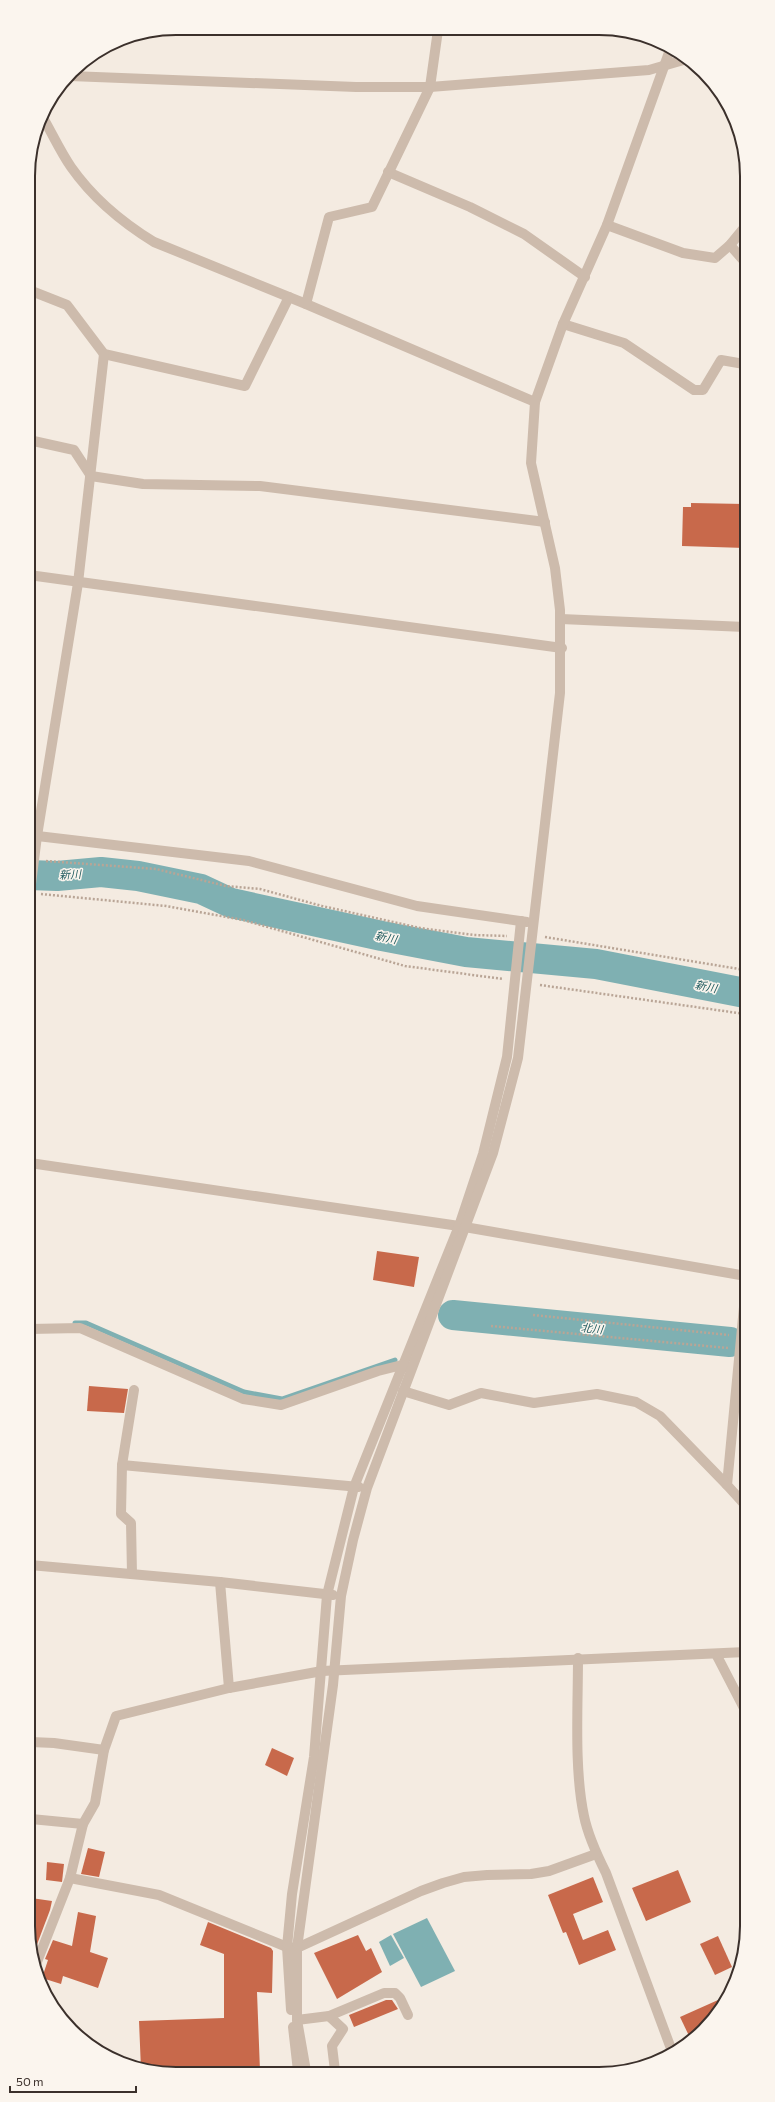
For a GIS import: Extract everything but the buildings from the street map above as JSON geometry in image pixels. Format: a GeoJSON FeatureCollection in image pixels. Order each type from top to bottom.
{"type":"FeatureCollection","features":[{"type":"Feature","properties":{"kind":"street"},"geometry":{"type":"LineString","coordinates":[[306,304],[328,216],[372,207],[430,87],[437,35]]}},
{"type":"Feature","properties":{"kind":"street"},"geometry":{"type":"LineString","coordinates":[[298,2067],[286,1947],[292,1894],[314,1757],[327,1595],[354,1487],[402,1365],[463,1227],[493,1153],[518,1058],[560,693],[562,648],[561,618],[555,568],[531,463],[535,402],[564,324],[607,226],[669,53]]}},
{"type":"Feature","properties":{"kind":"street"},"geometry":{"type":"LineString","coordinates":[[79,73],[356,87],[430,87],[649,70],[680,61]]}},
{"type":"Feature","properties":{"kind":"street"},"geometry":{"type":"LineString","coordinates":[[46,123],[72,168],[91,190],[132,229],[154,242],[306,304],[535,402]]}},
{"type":"Feature","properties":{"kind":"street"},"geometry":{"type":"LineString","coordinates":[[388,172],[470,207],[524,234],[585,277]]}},
{"type":"Feature","properties":{"kind":"street"},"geometry":{"type":"LineString","coordinates":[[607,226],[683,253],[714,258],[730,245],[740,233]]}},
{"type":"Feature","properties":{"kind":"street"},"geometry":{"type":"LineString","coordinates":[[730,245],[740,256]]}},
{"type":"Feature","properties":{"kind":"street"},"geometry":{"type":"LineString","coordinates":[[35,293],[67,305],[104,354],[245,386],[289,297]]}},
{"type":"Feature","properties":{"kind":"street"},"geometry":{"type":"LineString","coordinates":[[564,324],[624,342],[694,390],[703,390],[721,360],[740,363]]}},
{"type":"Feature","properties":{"kind":"street"},"geometry":{"type":"LineString","coordinates":[[35,825],[78,583],[104,354]]}},
{"type":"Feature","properties":{"kind":"street"},"geometry":{"type":"LineString","coordinates":[[35,441],[74,450],[90,476],[143,484],[260,486],[545,522]]}},
{"type":"Feature","properties":{"kind":"street"},"geometry":{"type":"LineString","coordinates":[[35,576],[562,648]]}},
{"type":"Feature","properties":{"kind":"street"},"geometry":{"type":"LineString","coordinates":[[561,618],[740,627]]}},
{"type":"Feature","properties":{"kind":"street"},"geometry":{"type":"LineString","coordinates":[[35,836],[249,861],[417,906],[534,923]]}},
{"type":"Feature","properties":{"kind":"street"},"geometry":{"type":"LineString","coordinates":[[305,2067],[297,2020],[297,1948],[334,1671],[341,1596],[353,1540],[367,1488],[463,1227],[483,1154],[507,1057],[521,921]]}},
{"type":"Feature","properties":{"kind":"street"},"geometry":{"type":"LineString","coordinates":[[35,1164],[463,1227],[740,1275]]}},
{"type":"Feature","properties":{"kind":"street"},"geometry":{"type":"LineString","coordinates":[[35,1329],[80,1328],[243,1399],[281,1405],[378,1371],[402,1365],[412,1369]]}},
{"type":"Feature","properties":{"kind":"street"},"geometry":{"type":"LineString","coordinates":[[727,1485],[740,1349]]}},
{"type":"Feature","properties":{"kind":"street"},"geometry":{"type":"LineString","coordinates":[[132,1574],[131,1523],[121,1514],[122,1465],[134,1390]]}},
{"type":"Feature","properties":{"kind":"street"},"geometry":{"type":"LineString","coordinates":[[403,1391],[449,1405],[481,1393],[534,1403],[597,1394],[636,1402],[660,1416],[740,1499]]}},
{"type":"Feature","properties":{"kind":"street"},"geometry":{"type":"LineString","coordinates":[[122,1465],[367,1488]]}},
{"type":"Feature","properties":{"kind":"street"},"geometry":{"type":"LineString","coordinates":[[35,1565],[220,1582],[341,1596]]}},
{"type":"Feature","properties":{"kind":"street"},"geometry":{"type":"LineString","coordinates":[[220,1582],[229,1688]]}},
{"type":"Feature","properties":{"kind":"street"},"geometry":{"type":"LineString","coordinates":[[39,1957],[70,1878],[83,1824],[95,1802],[104,1750],[116,1716],[229,1688],[322,1671],[578,1658],[740,1652]]}},
{"type":"Feature","properties":{"kind":"street"},"geometry":{"type":"LineString","coordinates":[[716,1654],[740,1700]]}},
{"type":"Feature","properties":{"kind":"street"},"geometry":{"type":"LineString","coordinates":[[578,1658],[579,1778],[584,1817],[596,1854],[606,1873],[671,2048]]}},
{"type":"Feature","properties":{"kind":"street"},"geometry":{"type":"LineString","coordinates":[[35,1742],[54,1743],[104,1750]]}},
{"type":"Feature","properties":{"kind":"street"},"geometry":{"type":"LineString","coordinates":[[35,1819],[83,1824]]}},
{"type":"Feature","properties":{"kind":"street"},"geometry":{"type":"LineString","coordinates":[[70,1878],[160,1896],[286,1947],[297,1948],[421,1891],[443,1883],[464,1877],[531,1874],[549,1871],[596,1854]]}},
{"type":"Feature","properties":{"kind":"street"},"geometry":{"type":"LineString","coordinates":[[297,2020],[329,2016],[384,1993],[395,1993],[400,1998],[408,2015]]}},
{"type":"Feature","properties":{"kind":"street"},"geometry":{"type":"LineString","coordinates":[[329,2016],[344,2029],[332,2046],[335,2067]]}},
{"type":"Feature","properties":{"kind":"path"},"geometry":{"type":"LineString","coordinates":[[35,860],[156,869],[226,886],[260,889],[322,906],[420,928],[474,935],[520,936]]}},
{"type":"Feature","properties":{"kind":"path"},"geometry":{"type":"LineString","coordinates":[[35,897],[166,906],[243,920],[405,966],[516,981]]}},
{"type":"Feature","properties":{"kind":"path"},"geometry":{"type":"LineString","coordinates":[[533,934],[740,969]]}},
{"type":"Feature","properties":{"kind":"path"},"geometry":{"type":"LineString","coordinates":[[527,983],[740,1013]]}},
{"type":"Feature","properties":{"kind":"path"},"geometry":{"type":"LineString","coordinates":[[533,1315],[740,1336]]}},
{"type":"Feature","properties":{"kind":"path"},"geometry":{"type":"LineString","coordinates":[[492,1326],[740,1349]]}},
{"type":"Feature","properties":{"kind":"water"},"geometry":{"type":"Polygon","coordinates":[[[427,1918],[455,1971],[421,1987],[393,1934],[427,1918]]]}},
{"type":"Feature","properties":{"kind":"water"},"geometry":{"type":"Polygon","coordinates":[[[391,1935],[404,1958],[390,1966],[379,1942],[391,1935]]]}},
{"type":"Feature","properties":{"kind":"waterway","name":"新川"},"geometry":{"type":"LineString","coordinates":[[35,875],[57,876],[101,872],[138,876],[201,889],[231,903],[382,936],[466,952],[596,964],[740,992]]}},
{"type":"Feature","properties":{"kind":"waterway","name":"北川"},"geometry":{"type":"LineString","coordinates":[[453,1315],[730,1342]]}},
{"type":"Feature","properties":{"kind":"waterway"},"geometry":{"type":"LineString","coordinates":[[75,1323],[86,1323],[244,1392],[282,1399],[395,1360]]}}]}
